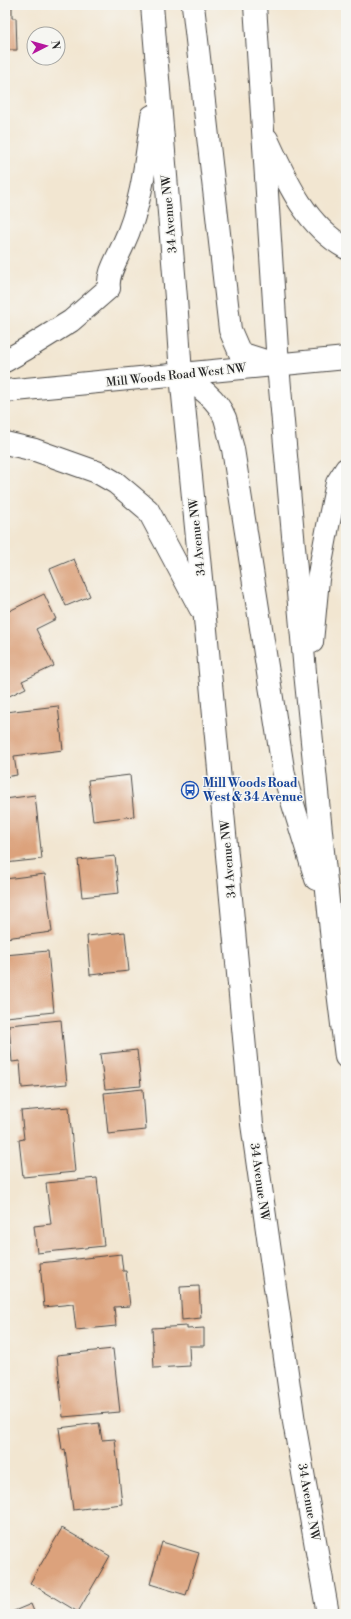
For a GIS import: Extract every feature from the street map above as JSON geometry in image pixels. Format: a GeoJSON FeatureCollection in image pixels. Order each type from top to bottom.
{"type":"FeatureCollection","features":[{"type":"Feature","properties":{"kind":"main road","name":"34 Avenue NW"},"geometry":{"type":"LineString","coordinates":[[152,5],[181,374],[252,1124],[294,1422],[328,1614]]}},
{"type":"Feature","properties":{"kind":"main road"},"geometry":{"type":"LineString","coordinates":[[192,5],[230,330],[240,353],[278,365]]}},
{"type":"Feature","properties":{"kind":"main road"},"geometry":{"type":"LineString","coordinates":[[256,5],[262,129],[278,365],[307,691],[330,926],[346,1057]]}},
{"type":"Feature","properties":{"kind":"main road"},"geometry":{"type":"LineString","coordinates":[[5,361],[71,321],[109,288],[108,280],[126,240],[144,180],[157,73]]}},
{"type":"Feature","properties":{"kind":"main road"},"geometry":{"type":"LineString","coordinates":[[262,129],[291,189],[309,216],[333,240],[346,248]]}},
{"type":"Feature","properties":{"kind":"main road","name":"Mill Woods Road West NW"},"geometry":{"type":"LineString","coordinates":[[5,391],[346,358]]}},
{"type":"Feature","properties":{"kind":"main road"},"geometry":{"type":"LineString","coordinates":[[181,374],[203,389],[224,417],[234,456],[284,775],[330,926]]}},
{"type":"Feature","properties":{"kind":"main road"},"geometry":{"type":"LineString","coordinates":[[5,443],[35,450],[97,472],[116,483],[148,510],[205,619]]}},
{"type":"Feature","properties":{"kind":"main road"},"geometry":{"type":"LineString","coordinates":[[307,691],[318,579],[337,483],[346,469]]}},
{"type":"Feature","properties":{"kind":"building"},"geometry":{"type":"Polygon","coordinates":[[[5,5],[12,5],[12,18],[16,18],[17,50],[5,50],[5,5]]]}},
{"type":"Feature","properties":{"kind":"building"},"geometry":{"type":"Polygon","coordinates":[[[74,559],[90,596],[66,606],[50,569],[74,559]]]}},
{"type":"Feature","properties":{"kind":"building"},"geometry":{"type":"Polygon","coordinates":[[[44,594],[56,619],[36,629],[54,666],[22,681],[26,688],[5,698],[5,613],[44,594]]]}},
{"type":"Feature","properties":{"kind":"building"},"geometry":{"type":"Polygon","coordinates":[[[58,706],[63,750],[14,756],[17,775],[5,777],[5,712],[58,706]]]}},
{"type":"Feature","properties":{"kind":"building"},"geometry":{"type":"Polygon","coordinates":[[[130,775],[134,816],[93,821],[88,780],[130,775]]]}},
{"type":"Feature","properties":{"kind":"building"},"geometry":{"type":"Polygon","coordinates":[[[35,795],[42,859],[5,863],[5,799],[35,795]]]}},
{"type":"Feature","properties":{"kind":"building"},"geometry":{"type":"Polygon","coordinates":[[[115,856],[119,893],[82,897],[78,860],[115,856]]]}},
{"type":"Feature","properties":{"kind":"building"},"geometry":{"type":"Polygon","coordinates":[[[45,874],[52,932],[5,938],[5,879],[45,874]]]}},
{"type":"Feature","properties":{"kind":"building"},"geometry":{"type":"Polygon","coordinates":[[[125,932],[129,971],[90,975],[87,936],[125,932]]]}},
{"type":"Feature","properties":{"kind":"building"},"geometry":{"type":"Polygon","coordinates":[[[48,951],[54,1012],[6,1017],[5,955],[48,951]]]}},
{"type":"Feature","properties":{"kind":"building"},"geometry":{"type":"Polygon","coordinates":[[[61,1020],[67,1084],[22,1088],[20,1061],[12,1062],[9,1025],[61,1020]]]}},
{"type":"Feature","properties":{"kind":"building"},"geometry":{"type":"Polygon","coordinates":[[[137,1050],[141,1086],[105,1089],[100,1054],[137,1050]]]}},
{"type":"Feature","properties":{"kind":"building"},"geometry":{"type":"Polygon","coordinates":[[[143,1089],[146,1130],[108,1134],[104,1093],[143,1089]]]}},
{"type":"Feature","properties":{"kind":"building"},"geometry":{"type":"Polygon","coordinates":[[[69,1107],[75,1172],[23,1177],[19,1140],[24,1139],[21,1111],[69,1107]]]}},
{"type":"Feature","properties":{"kind":"building"},"geometry":{"type":"Polygon","coordinates":[[[97,1178],[104,1246],[37,1253],[34,1226],[51,1224],[46,1183],[97,1178]]]}},
{"type":"Feature","properties":{"kind":"building"},"geometry":{"type":"Polygon","coordinates":[[[121,1254],[123,1271],[126,1271],[130,1306],[114,1307],[116,1326],[76,1330],[73,1304],[44,1307],[40,1263],[121,1254]]]}},
{"type":"Feature","properties":{"kind":"building"},"geometry":{"type":"Polygon","coordinates":[[[199,1286],[201,1318],[182,1320],[180,1287],[199,1286]]]}},
{"type":"Feature","properties":{"kind":"building"},"geometry":{"type":"Polygon","coordinates":[[[187,1326],[187,1329],[204,1328],[204,1346],[189,1346],[190,1366],[154,1368],[152,1328],[187,1326]]]}},
{"type":"Feature","properties":{"kind":"building"},"geometry":{"type":"Polygon","coordinates":[[[113,1349],[120,1412],[63,1417],[57,1355],[113,1349]]]}},
{"type":"Feature","properties":{"kind":"building"},"geometry":{"type":"Polygon","coordinates":[[[99,1423],[102,1440],[115,1439],[122,1504],[73,1510],[65,1449],[62,1450],[59,1428],[99,1423]]]}},
{"type":"Feature","properties":{"kind":"building"},"geometry":{"type":"Polygon","coordinates":[[[62,1528],[110,1556],[78,1612],[30,1583],[62,1528]]]}},
{"type":"Feature","properties":{"kind":"building"},"geometry":{"type":"Polygon","coordinates":[[[162,1542],[199,1553],[186,1595],[150,1584],[162,1542]]]}},
{"type":"Feature","properties":{"kind":"building"},"geometry":{"type":"Polygon","coordinates":[[[31,1604],[35,1614],[7,1614],[31,1604]]]}},
{"type":"Feature","properties":{"kind":"place","name":"Mill Woods Road West & 34 Avenue"},"geometry":{"type":"Point","coordinates":[190,790]}}]}
